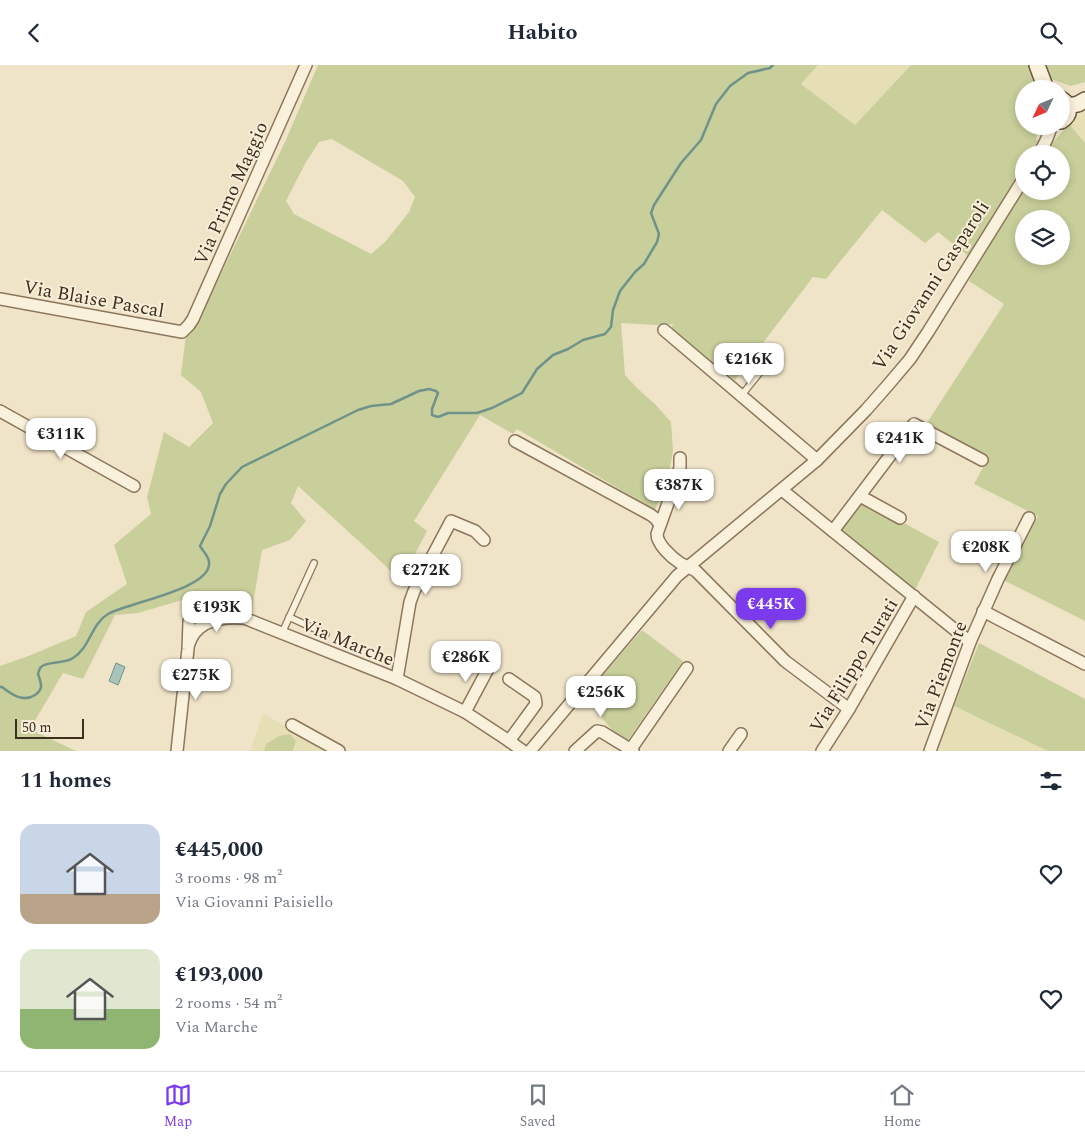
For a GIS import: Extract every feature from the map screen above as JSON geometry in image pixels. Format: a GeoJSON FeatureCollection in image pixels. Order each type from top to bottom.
{"type":"FeatureCollection","features":[{"type":"Feature","properties":{"kind":"street","name":"Via Primo Maggio"},"geometry":{"type":"LineString","coordinates":[[182,331],[193,319],[306,65]]}},
{"type":"Feature","properties":{"kind":"street"},"geometry":{"type":"LineString","coordinates":[[1037,65],[1043,80]]}},
{"type":"Feature","properties":{"kind":"street"},"geometry":{"type":"LineString","coordinates":[[1070,103],[1078,104],[1085,99]]}},
{"type":"Feature","properties":{"kind":"street","name":"Via Giovanni Gasparoli"},"geometry":{"type":"LineString","coordinates":[[536,749],[677,576],[817,461],[866,410],[910,359],[1015,192]]}},
{"type":"Feature","properties":{"kind":"street","name":"Via Blaise Pascal"},"geometry":{"type":"LineString","coordinates":[[0,299],[182,331]]}},
{"type":"Feature","properties":{"kind":"street"},"geometry":{"type":"LineString","coordinates":[[664,330],[817,461]]}},
{"type":"Feature","properties":{"kind":"street"},"geometry":{"type":"LineString","coordinates":[[0,411],[134,486]]}},
{"type":"Feature","properties":{"kind":"street"},"geometry":{"type":"LineString","coordinates":[[833,531],[914,424],[982,460]]}},
{"type":"Feature","properties":{"kind":"street"},"geometry":{"type":"LineString","coordinates":[[515,441],[651,515],[660,525]]}},
{"type":"Feature","properties":{"kind":"street"},"geometry":{"type":"LineString","coordinates":[[680,458],[677,478],[658,534],[657,539],[661,545],[680,563],[696,571],[785,661],[849,709]]}},
{"type":"Feature","properties":{"kind":"street"},"geometry":{"type":"LineString","coordinates":[[782,490],[970,642]]}},
{"type":"Feature","properties":{"kind":"street"},"geometry":{"type":"LineString","coordinates":[[860,496],[900,518]]}},
{"type":"Feature","properties":{"kind":"street","name":"Via Piemonte"},"geometry":{"type":"LineString","coordinates":[[930,751],[983,611],[1029,519]]}},
{"type":"Feature","properties":{"kind":"street"},"geometry":{"type":"LineString","coordinates":[[397,679],[410,602],[451,521],[475,531],[484,539]]}},
{"type":"Feature","properties":{"kind":"street","name":"Via Filippo Turati"},"geometry":{"type":"LineString","coordinates":[[822,751],[849,709],[914,597]]}},
{"type":"Feature","properties":{"kind":"street","name":"Via Marche"},"geometry":{"type":"LineString","coordinates":[[188,649],[189,622],[195,606],[206,601],[214,603],[244,618],[397,679],[465,713],[523,751]]}},
{"type":"Feature","properties":{"kind":"street","name":"Via Piemonte"},"geometry":{"type":"LineString","coordinates":[[983,611],[1085,665]]}},
{"type":"Feature","properties":{"kind":"street","name":"Via Marche"},"geometry":{"type":"LineString","coordinates":[[188,649],[191,639],[197,630],[206,623],[227,617],[244,618]]}},
{"type":"Feature","properties":{"kind":"street"},"geometry":{"type":"LineString","coordinates":[[177,751],[188,649]]}},
{"type":"Feature","properties":{"kind":"street"},"geometry":{"type":"LineString","coordinates":[[465,713],[490,665]]}},
{"type":"Feature","properties":{"kind":"street"},"geometry":{"type":"LineString","coordinates":[[575,751],[597,731],[602,731],[632,750],[687,668]]}},
{"type":"Feature","properties":{"kind":"street"},"geometry":{"type":"LineString","coordinates":[[509,679],[535,697],[536,704],[509,741]]}},
{"type":"Feature","properties":{"kind":"street"},"geometry":{"type":"LineString","coordinates":[[292,725],[338,751]]}},
{"type":"Feature","properties":{"kind":"street"},"geometry":{"type":"LineString","coordinates":[[729,751],[741,734]]}},
{"type":"Feature","properties":{"kind":"lane"},"geometry":{"type":"LineString","coordinates":[[741,396],[778,351]]}},
{"type":"Feature","properties":{"kind":"lane"},"geometry":{"type":"LineString","coordinates":[[282,633],[314,563]]}},
{"type":"Feature","properties":{"kind":"lane"},"geometry":{"type":"LineString","coordinates":[[289,617],[326,634]]}},
{"type":"Feature","properties":{"kind":"shaded area"},"geometry":{"type":"Polygon","coordinates":[[[818,65],[911,65],[855,125],[801,84],[818,65]]]}},
{"type":"Feature","properties":{"kind":"shaded area"},"geometry":{"type":"Polygon","coordinates":[[[1085,110],[1085,143],[1070,125],[1085,110]]]}},
{"type":"Feature","properties":{"kind":"shaded area"},"geometry":{"type":"Polygon","coordinates":[[[954,706],[1048,751],[937,751],[954,706]]]}},
{"type":"Feature","properties":{"kind":"shaded area"},"geometry":{"type":"Polygon","coordinates":[[[263,714],[330,751],[293,751],[296,741],[266,744],[264,751],[250,751],[263,714]]]}},
{"type":"Feature","properties":{"kind":"green space"},"geometry":{"type":"Polygon","coordinates":[[[318,65],[818,65],[801,84],[855,125],[911,65],[1085,65],[1085,82],[1071,86],[1070,80],[1048,78],[1045,80],[1015,80],[1015,135],[1037,135],[1036,139],[1044,145],[1015,145],[1015,200],[1070,200],[1070,145],[1051,145],[1059,135],[1070,135],[1070,125],[1085,143],[1085,621],[1003,580],[1038,516],[974,484],[988,458],[925,426],[1004,304],[969,281],[978,264],[938,232],[925,243],[882,210],[826,279],[813,277],[735,380],[671,330],[673,324],[621,323],[625,375],[671,422],[673,451],[668,481],[655,510],[517,429],[513,434],[480,415],[414,521],[427,531],[401,581],[298,486],[291,503],[306,521],[290,540],[262,550],[252,609],[204,592],[138,613],[115,615],[83,679],[63,673],[30,729],[76,751],[0,751],[0,666],[76,636],[86,612],[127,584],[114,545],[151,514],[147,497],[164,432],[189,447],[213,423],[201,392],[181,375],[185,342],[189,328],[199,319],[285,142],[318,65]],[[332,139],[319,142],[306,162],[286,201],[294,214],[371,254],[386,241],[409,212],[415,197],[403,181],[332,139]]]}},
{"type":"Feature","properties":{"kind":"green space"},"geometry":{"type":"Polygon","coordinates":[[[861,500],[939,542],[915,590],[840,530],[861,500]]]}},
{"type":"Feature","properties":{"kind":"green space"},"geometry":{"type":"Polygon","coordinates":[[[642,630],[683,661],[628,740],[613,731],[601,717],[605,712],[587,693],[642,630]]]}},
{"type":"Feature","properties":{"kind":"green space"},"geometry":{"type":"Polygon","coordinates":[[[979,643],[1085,699],[1085,751],[1048,751],[954,706],[979,643]]]}},
{"type":"Feature","properties":{"kind":"green space"},"geometry":{"type":"Polygon","coordinates":[[[290,734],[296,741],[293,751],[264,751],[266,744],[279,736],[290,734]]]}},
{"type":"Feature","properties":{"kind":"water"},"geometry":{"type":"Polygon","coordinates":[[[116,663],[125,667],[118,685],[109,681],[116,663]]]}},
{"type":"Feature","properties":{"kind":"waterway"},"geometry":{"type":"LineString","coordinates":[[0,687],[22,698],[35,695],[41,687],[38,674],[39,669],[43,665],[70,660],[79,654],[102,618],[118,610],[184,587],[207,572],[209,560],[200,546],[210,526],[220,494],[226,484],[242,467],[358,410],[371,406],[391,404],[419,391],[429,389],[438,393],[432,409],[432,415],[438,417],[448,413],[477,413],[492,408],[522,393],[537,369],[553,355],[583,340],[605,334],[611,327],[613,310],[620,291],[644,264],[657,242],[659,234],[651,213],[654,205],[681,163],[701,140],[716,104],[730,86],[748,73],[770,68],[773,65]]}}]}
